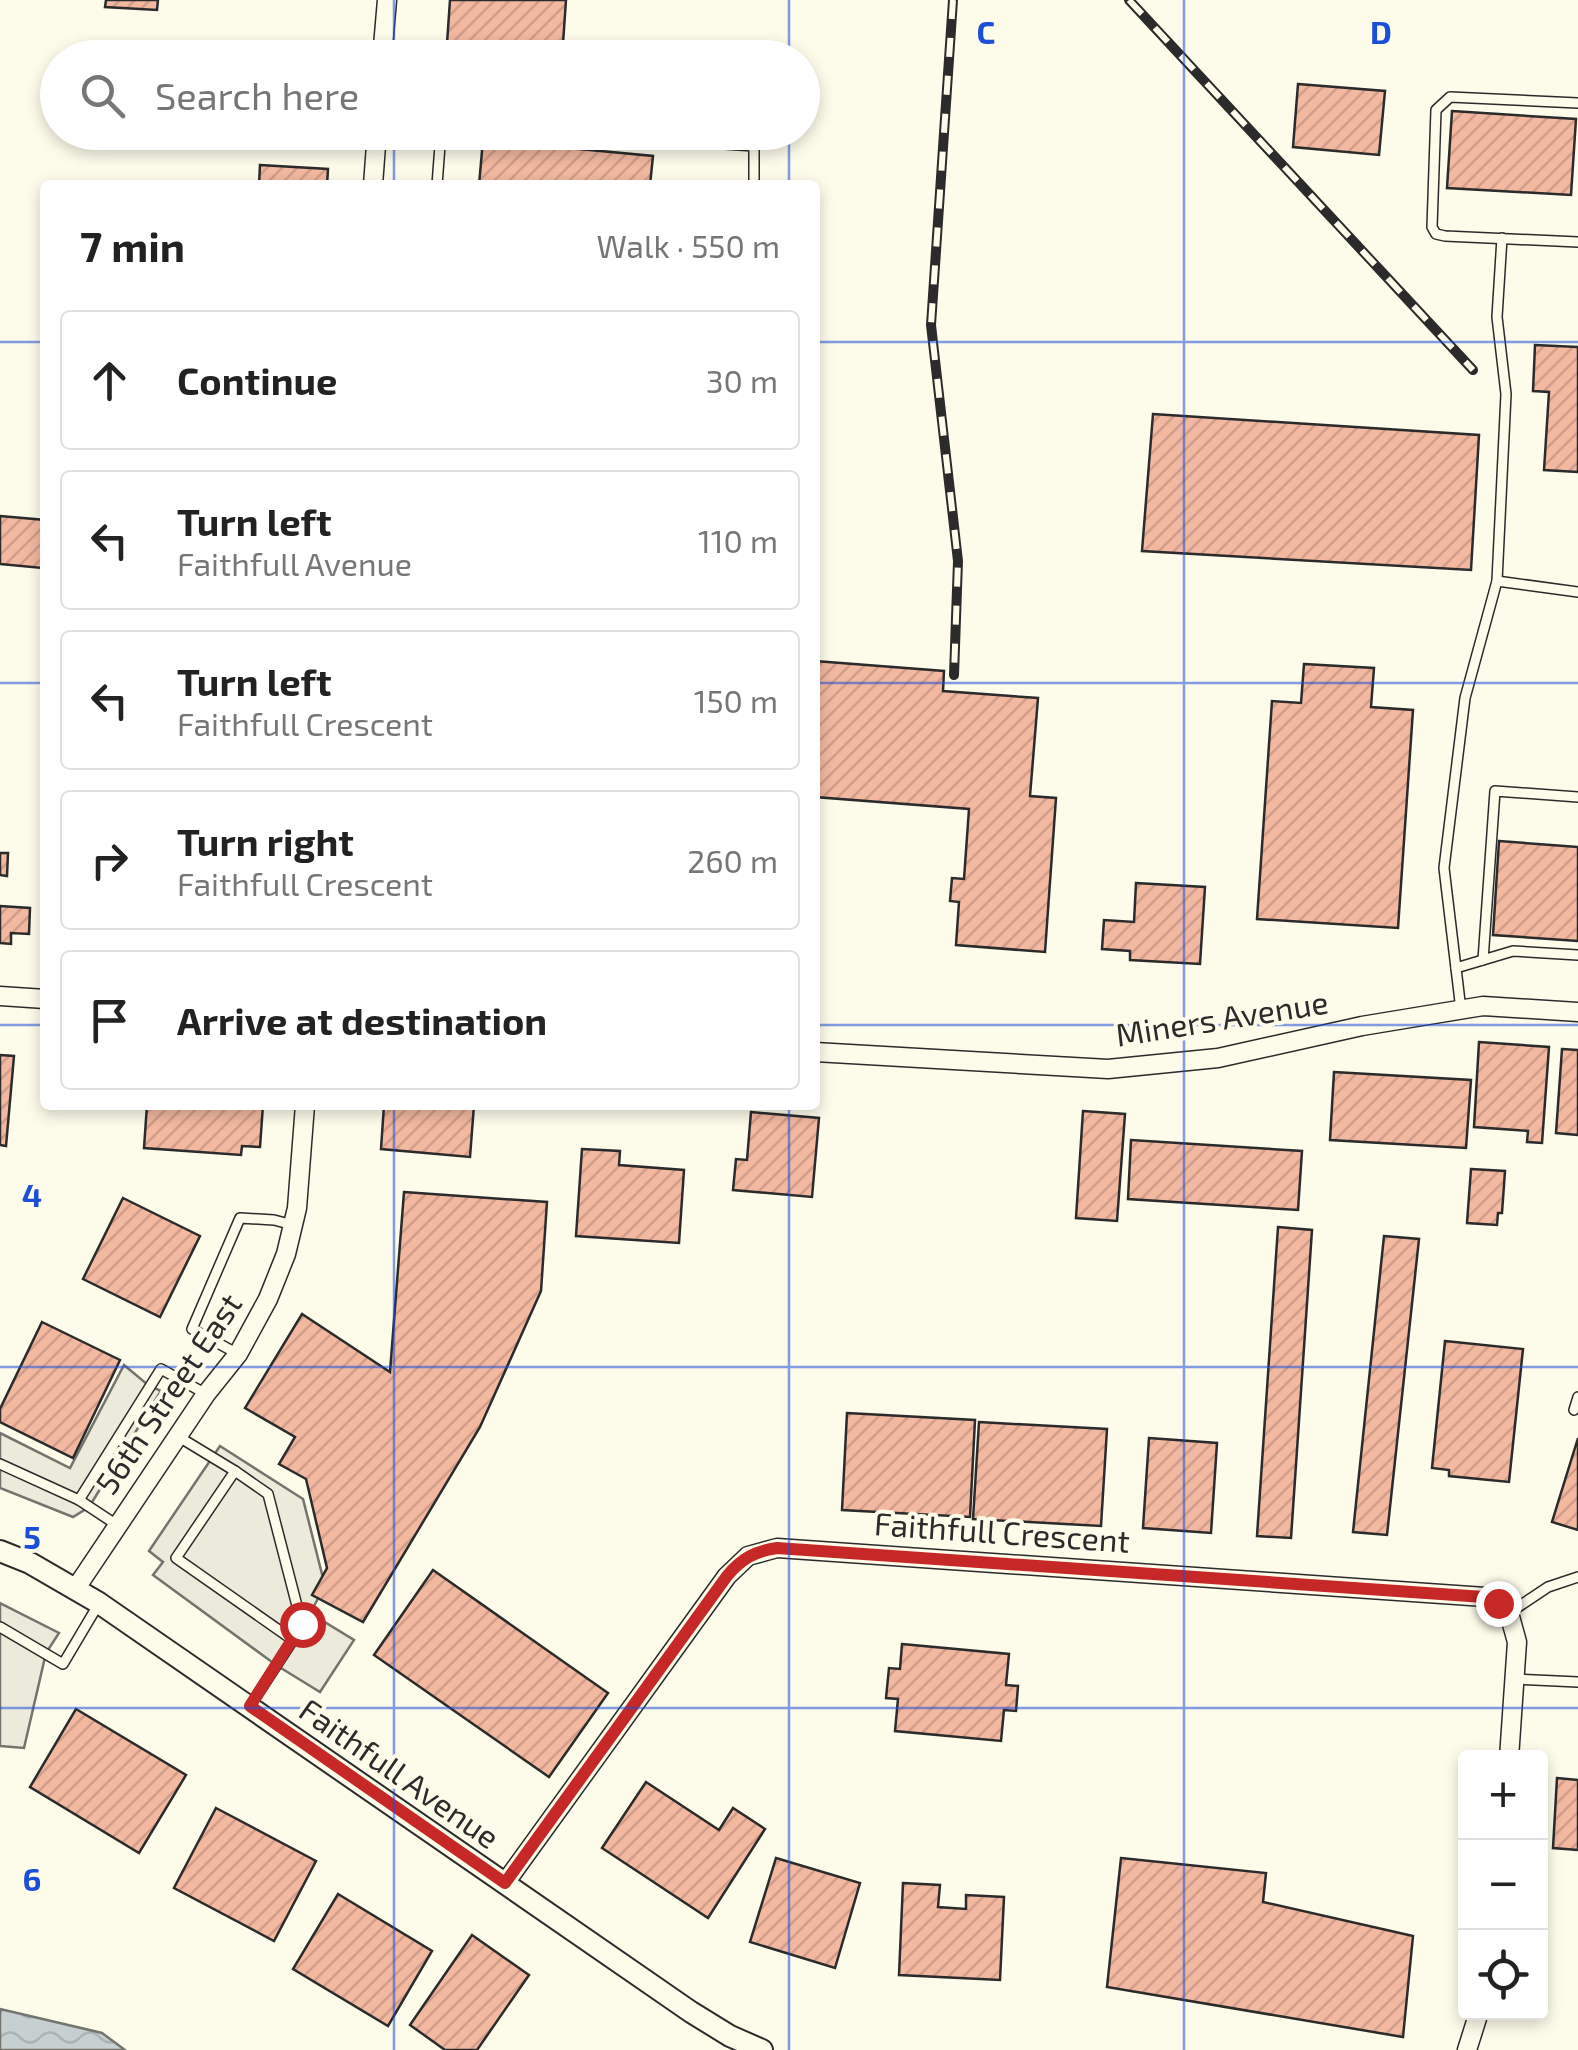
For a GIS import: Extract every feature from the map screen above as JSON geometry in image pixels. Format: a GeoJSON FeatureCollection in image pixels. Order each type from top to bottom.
{"type":"FeatureCollection","features":[{"type":"Feature","properties":{"kind":"street"},"geometry":{"type":"LineString","coordinates":[[384,40],[387,0]]}},
{"type":"Feature","properties":{"kind":"street"},"geometry":{"type":"LineString","coordinates":[[373,180],[376,150]]}},
{"type":"Feature","properties":{"kind":"street"},"geometry":{"type":"LineString","coordinates":[[0,996],[40,999]]}},
{"type":"Feature","properties":{"kind":"street","name":"Miners Avenue"},"geometry":{"type":"LineString","coordinates":[[820,1052],[1108,1069],[1218,1058],[1362,1026],[1483,1006],[1578,1012]]}},
{"type":"Feature","properties":{"kind":"street","name":"56th Street East"},"geometry":{"type":"LineString","coordinates":[[76,1588],[206,1394],[238,1354],[268,1299],[293,1225],[303,1160],[305,1110]]}},
{"type":"Feature","properties":{"kind":"street","name":"Faithfull Crescent"},"geometry":{"type":"LineString","coordinates":[[505,1883],[727,1576],[748,1556],[762,1550],[1484,1597],[1509,1613]]}},
{"type":"Feature","properties":{"kind":"street","name":"Faithfull Avenue"},"geometry":{"type":"LineString","coordinates":[[0,1552],[30,1563],[99,1603],[692,2012],[762,2050]]}},
{"type":"Feature","properties":{"kind":"street"},"geometry":{"type":"LineString","coordinates":[[1509,1613],[1517,1642],[1510,1750]]}},
{"type":"Feature","properties":{"kind":"street"},"geometry":{"type":"LineString","coordinates":[[1467,2050],[1476,2020]]}},
{"type":"Feature","properties":{"kind":"lane"},"geometry":{"type":"LineString","coordinates":[[1578,103],[1450,97],[1442,101],[1436,110],[1432,227],[1436,234],[1444,236],[1578,242]]}},
{"type":"Feature","properties":{"kind":"lane"},"geometry":{"type":"LineString","coordinates":[[438,180],[440,150]]}},
{"type":"Feature","properties":{"kind":"lane"},"geometry":{"type":"LineString","coordinates":[[754,150],[754,180]]}},
{"type":"Feature","properties":{"kind":"lane"},"geometry":{"type":"LineString","coordinates":[[1461,1010],[1444,868],[1465,698],[1497,581],[1506,394],[1497,317],[1502,238]]}},
{"type":"Feature","properties":{"kind":"lane"},"geometry":{"type":"LineString","coordinates":[[1497,581],[1578,592]]}},
{"type":"Feature","properties":{"kind":"lane"},"geometry":{"type":"LineString","coordinates":[[1483,960],[1495,791],[1578,797]]}},
{"type":"Feature","properties":{"kind":"lane"},"geometry":{"type":"LineString","coordinates":[[1456,968],[1513,951],[1578,955]]}},
{"type":"Feature","properties":{"kind":"lane"},"geometry":{"type":"LineString","coordinates":[[238,1354],[192,1329],[240,1218],[293,1225]]}},
{"type":"Feature","properties":{"kind":"lane"},"geometry":{"type":"LineString","coordinates":[[79,1500],[160,1369],[206,1394]]}},
{"type":"Feature","properties":{"kind":"lane"},"geometry":{"type":"LineString","coordinates":[[1574,1410],[1578,1397]]}},
{"type":"Feature","properties":{"kind":"lane"},"geometry":{"type":"LineString","coordinates":[[179,1436],[268,1494],[302,1624],[250,1706]]}},
{"type":"Feature","properties":{"kind":"lane"},"geometry":{"type":"LineString","coordinates":[[0,1464],[79,1500],[117,1525]]}},
{"type":"Feature","properties":{"kind":"lane"},"geometry":{"type":"LineString","coordinates":[[235,1472],[176,1558],[293,1640]]}},
{"type":"Feature","properties":{"kind":"lane"},"geometry":{"type":"LineString","coordinates":[[1509,1613],[1548,1587],[1578,1577]]}},
{"type":"Feature","properties":{"kind":"lane"},"geometry":{"type":"LineString","coordinates":[[0,1627],[63,1664],[99,1603]]}},
{"type":"Feature","properties":{"kind":"lane"},"geometry":{"type":"LineString","coordinates":[[1515,1679],[1578,1682]]}},
{"type":"Feature","properties":{"kind":"shaded area"},"geometry":{"type":"Polygon","coordinates":[[[124,1365],[161,1391],[89,1507],[73,1517],[0,1488],[0,1433],[70,1468],[124,1365]]]}},
{"type":"Feature","properties":{"kind":"shaded area"},"geometry":{"type":"Polygon","coordinates":[[[220,1446],[303,1499],[325,1586],[310,1613],[354,1640],[320,1692],[276,1665],[153,1575],[163,1562],[149,1551],[220,1446]]]}},
{"type":"Feature","properties":{"kind":"shaded area"},"geometry":{"type":"Polygon","coordinates":[[[0,1603],[59,1633],[46,1653],[24,1748],[0,1746],[0,1603]]]}},
{"type":"Feature","properties":{"kind":"water"},"geometry":{"type":"Polygon","coordinates":[[[0,2009],[102,2033],[125,2050],[0,2050],[0,2009]]]}},
{"type":"Feature","properties":{"kind":"building"},"geometry":{"type":"Polygon","coordinates":[[[106,0],[158,0],[157,10],[105,7],[106,0]]]}},
{"type":"Feature","properties":{"kind":"building"},"geometry":{"type":"Polygon","coordinates":[[[450,0],[566,0],[563,40],[447,40],[450,0]]]}},
{"type":"Feature","properties":{"kind":"building"},"geometry":{"type":"Polygon","coordinates":[[[1298,84],[1385,91],[1379,155],[1293,147],[1298,84]]]}},
{"type":"Feature","properties":{"kind":"building"},"geometry":{"type":"Polygon","coordinates":[[[1452,111],[1576,119],[1571,195],[1447,188],[1452,111]]]}},
{"type":"Feature","properties":{"kind":"building"},"geometry":{"type":"Polygon","coordinates":[[[482,150],[589,150],[653,156],[651,180],[479,180],[482,150]]]}},
{"type":"Feature","properties":{"kind":"building"},"geometry":{"type":"Polygon","coordinates":[[[260,165],[328,169],[327,180],[259,180],[260,165]]]}},
{"type":"Feature","properties":{"kind":"building"},"geometry":{"type":"Polygon","coordinates":[[[1535,345],[1578,347],[1578,472],[1544,470],[1549,392],[1533,391],[1535,345]]]}},
{"type":"Feature","properties":{"kind":"building"},"geometry":{"type":"Polygon","coordinates":[[[1153,414],[1479,435],[1471,570],[1142,551],[1153,414]]]}},
{"type":"Feature","properties":{"kind":"building"},"geometry":{"type":"Polygon","coordinates":[[[0,516],[40,520],[40,568],[0,564],[0,516]]]}},
{"type":"Feature","properties":{"kind":"building"},"geometry":{"type":"Polygon","coordinates":[[[820,661],[944,671],[943,691],[1038,698],[1030,796],[1056,798],[1045,952],[956,945],[959,902],[950,901],[952,878],[964,879],[969,809],[820,797],[820,661]]]}},
{"type":"Feature","properties":{"kind":"building"},"geometry":{"type":"Polygon","coordinates":[[[1304,664],[1374,668],[1371,707],[1413,710],[1398,928],[1257,919],[1272,701],[1301,703],[1304,664]]]}},
{"type":"Feature","properties":{"kind":"building"},"geometry":{"type":"Polygon","coordinates":[[[1499,841],[1578,847],[1578,941],[1493,935],[1499,841]]]}},
{"type":"Feature","properties":{"kind":"building"},"geometry":{"type":"Polygon","coordinates":[[[0,853],[8,853],[7,876],[0,875],[0,853]]]}},
{"type":"Feature","properties":{"kind":"building"},"geometry":{"type":"Polygon","coordinates":[[[1136,883],[1205,887],[1200,964],[1130,960],[1130,951],[1102,949],[1104,920],[1134,922],[1136,883]]]}},
{"type":"Feature","properties":{"kind":"building"},"geometry":{"type":"Polygon","coordinates":[[[0,906],[30,908],[29,934],[11,933],[11,944],[0,943],[0,906]]]}},
{"type":"Feature","properties":{"kind":"building"},"geometry":{"type":"Polygon","coordinates":[[[1479,1042],[1549,1047],[1542,1143],[1527,1142],[1528,1131],[1474,1127],[1479,1042]]]}},
{"type":"Feature","properties":{"kind":"building"},"geometry":{"type":"Polygon","coordinates":[[[1562,1049],[1578,1050],[1578,1135],[1556,1133],[1562,1049]]]}},
{"type":"Feature","properties":{"kind":"building"},"geometry":{"type":"Polygon","coordinates":[[[0,1055],[14,1056],[6,1146],[0,1145],[0,1055]]]}},
{"type":"Feature","properties":{"kind":"building"},"geometry":{"type":"Polygon","coordinates":[[[1334,1072],[1471,1080],[1466,1148],[1330,1140],[1334,1072]]]}},
{"type":"Feature","properties":{"kind":"building"},"geometry":{"type":"Polygon","coordinates":[[[147,1110],[263,1110],[260,1147],[242,1146],[241,1155],[144,1148],[147,1110]]]}},
{"type":"Feature","properties":{"kind":"building"},"geometry":{"type":"Polygon","coordinates":[[[384,1110],[474,1110],[470,1157],[381,1149],[384,1110]]]}},
{"type":"Feature","properties":{"kind":"building"},"geometry":{"type":"Polygon","coordinates":[[[1083,1111],[1125,1114],[1117,1221],[1076,1218],[1083,1111]]]}},
{"type":"Feature","properties":{"kind":"building"},"geometry":{"type":"Polygon","coordinates":[[[751,1112],[819,1118],[812,1197],[733,1190],[736,1159],[747,1160],[751,1112]]]}},
{"type":"Feature","properties":{"kind":"building"},"geometry":{"type":"Polygon","coordinates":[[[1131,1140],[1302,1151],[1298,1210],[1128,1199],[1131,1140]]]}},
{"type":"Feature","properties":{"kind":"building"},"geometry":{"type":"Polygon","coordinates":[[[582,1149],[620,1151],[619,1165],[684,1170],[679,1243],[576,1236],[582,1149]]]}},
{"type":"Feature","properties":{"kind":"building"},"geometry":{"type":"Polygon","coordinates":[[[1471,1169],[1505,1171],[1502,1213],[1498,1213],[1497,1225],[1467,1223],[1471,1169]]]}},
{"type":"Feature","properties":{"kind":"building"},"geometry":{"type":"Polygon","coordinates":[[[404,1192],[547,1202],[541,1291],[480,1427],[363,1622],[312,1595],[327,1568],[306,1479],[279,1464],[295,1437],[245,1408],[302,1314],[390,1372],[404,1192]]]}},
{"type":"Feature","properties":{"kind":"building"},"geometry":{"type":"Polygon","coordinates":[[[123,1198],[200,1236],[160,1317],[83,1279],[123,1198]]]}},
{"type":"Feature","properties":{"kind":"building"},"geometry":{"type":"Polygon","coordinates":[[[1278,1227],[1312,1230],[1291,1538],[1257,1536],[1278,1227]]]}},
{"type":"Feature","properties":{"kind":"building"},"geometry":{"type":"Polygon","coordinates":[[[1384,1236],[1419,1239],[1387,1535],[1353,1532],[1384,1236]]]}},
{"type":"Feature","properties":{"kind":"building"},"geometry":{"type":"Polygon","coordinates":[[[42,1322],[120,1360],[73,1458],[0,1422],[0,1409],[42,1322]]]}},
{"type":"Feature","properties":{"kind":"building"},"geometry":{"type":"Polygon","coordinates":[[[1445,1341],[1523,1349],[1509,1482],[1449,1476],[1449,1470],[1432,1468],[1445,1341]]]}},
{"type":"Feature","properties":{"kind":"building"},"geometry":{"type":"Polygon","coordinates":[[[847,1413],[975,1420],[970,1517],[842,1510],[847,1413]]]}},
{"type":"Feature","properties":{"kind":"building"},"geometry":{"type":"Polygon","coordinates":[[[979,1422],[1107,1429],[1101,1526],[973,1519],[979,1422]]]}},
{"type":"Feature","properties":{"kind":"building"},"geometry":{"type":"Polygon","coordinates":[[[1149,1438],[1217,1443],[1211,1533],[1143,1528],[1149,1438]]]}},
{"type":"Feature","properties":{"kind":"building"},"geometry":{"type":"Polygon","coordinates":[[[1578,1438],[1578,1530],[1552,1522],[1578,1438]]]}},
{"type":"Feature","properties":{"kind":"building"},"geometry":{"type":"Polygon","coordinates":[[[433,1570],[608,1693],[549,1777],[374,1655],[433,1570]]]}},
{"type":"Feature","properties":{"kind":"building"},"geometry":{"type":"Polygon","coordinates":[[[902,1644],[1009,1654],[1006,1685],[1018,1686],[1016,1711],[1004,1710],[1001,1741],[895,1731],[898,1699],[886,1698],[889,1668],[900,1669],[902,1644]]]}},
{"type":"Feature","properties":{"kind":"building"},"geometry":{"type":"Polygon","coordinates":[[[76,1709],[186,1775],[139,1853],[30,1787],[76,1709]]]}},
{"type":"Feature","properties":{"kind":"building"},"geometry":{"type":"Polygon","coordinates":[[[1557,1778],[1578,1780],[1578,1850],[1553,1848],[1557,1778]]]}},
{"type":"Feature","properties":{"kind":"building"},"geometry":{"type":"Polygon","coordinates":[[[646,1782],[719,1830],[733,1808],[765,1829],[708,1918],[602,1848],[646,1782]]]}},
{"type":"Feature","properties":{"kind":"building"},"geometry":{"type":"Polygon","coordinates":[[[216,1808],[316,1861],[274,1941],[174,1888],[216,1808]]]}},
{"type":"Feature","properties":{"kind":"building"},"geometry":{"type":"Polygon","coordinates":[[[776,1858],[860,1883],[835,1968],[750,1942],[776,1858]]]}},
{"type":"Feature","properties":{"kind":"building"},"geometry":{"type":"Polygon","coordinates":[[[1121,1858],[1266,1873],[1263,1902],[1413,1936],[1403,2037],[1107,1987],[1121,1858]]]}},
{"type":"Feature","properties":{"kind":"building"},"geometry":{"type":"Polygon","coordinates":[[[903,1883],[940,1885],[938,1907],[966,1909],[966,1895],[1004,1897],[1000,1980],[899,1975],[903,1883]]]}},
{"type":"Feature","properties":{"kind":"building"},"geometry":{"type":"Polygon","coordinates":[[[338,1894],[432,1951],[388,2026],[293,1969],[338,1894]]]}},
{"type":"Feature","properties":{"kind":"building"},"geometry":{"type":"Polygon","coordinates":[[[472,1935],[529,1975],[477,2050],[445,2050],[410,2025],[472,1935]]]}},
{"type":"Feature","properties":{"kind":"railway"},"geometry":{"type":"LineString","coordinates":[[953,0],[931,325],[958,561],[954,675]]}},
{"type":"Feature","properties":{"kind":"railway"},"geometry":{"type":"LineString","coordinates":[[1129,0],[1473,370]]}},
{"type":"Feature","properties":{"kind":"route"},"geometry":{"type":"LineString","coordinates":[[302,1624],[250,1706],[505,1883],[727,1576],[737,1564],[762,1550],[1484,1597],[1498,1603]]}}]}
